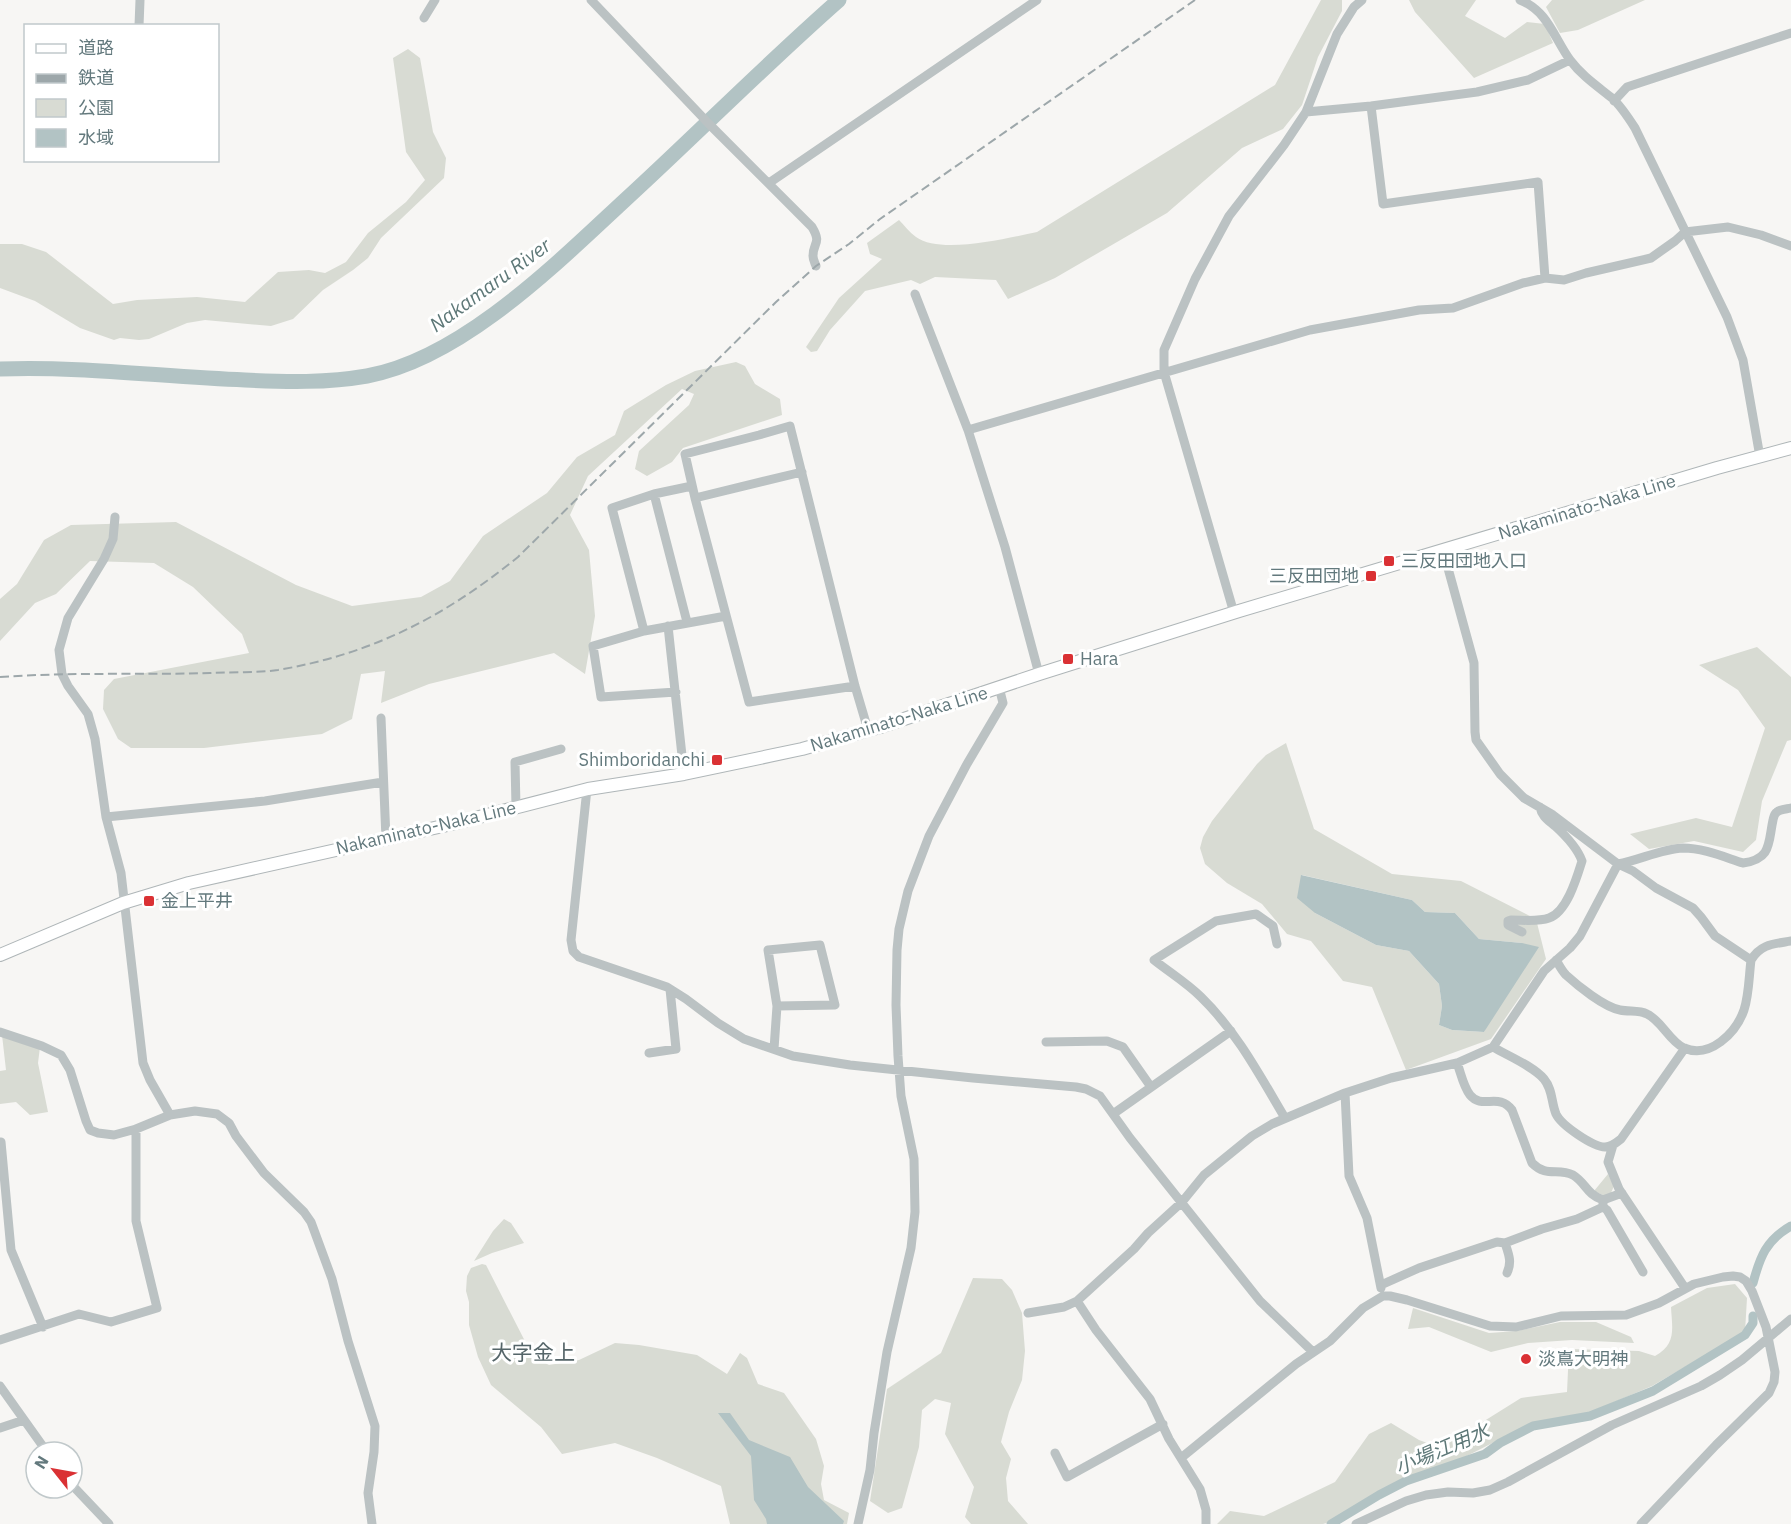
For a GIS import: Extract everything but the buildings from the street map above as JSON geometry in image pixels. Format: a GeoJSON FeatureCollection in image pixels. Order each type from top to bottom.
{"type":"FeatureCollection","features":[{"type":"Feature","properties":{"kind":"main road","name":"Nakaminato-Naka Line"},"geometry":{"type":"LineString","coordinates":[[0,955],[123,903],[215,876],[452,824],[586,789],[684,774],[802,749],[1234,613],[1791,448]]}},
{"type":"Feature","properties":{"kind":"street"},"geometry":{"type":"LineString","coordinates":[[139,24],[140,0]]}},
{"type":"Feature","properties":{"kind":"street"},"geometry":{"type":"LineString","coordinates":[[424,18],[432,0]]}},
{"type":"Feature","properties":{"kind":"street"},"geometry":{"type":"LineString","coordinates":[[591,0],[708,123],[812,227],[817,235],[813,255],[816,266]]}},
{"type":"Feature","properties":{"kind":"street"},"geometry":{"type":"LineString","coordinates":[[769,183],[1037,0]]}},
{"type":"Feature","properties":{"kind":"street"},"geometry":{"type":"LineString","coordinates":[[1234,613],[1164,372],[1164,350],[1195,279],[1229,216],[1284,145],[1306,112],[1337,34],[1354,7],[1362,0]]}},
{"type":"Feature","properties":{"kind":"street"},"geometry":{"type":"LineString","coordinates":[[1520,0],[1536,9],[1580,73],[1614,101],[1635,128],[1727,317],[1743,360],[1760,457]]}},
{"type":"Feature","properties":{"kind":"street"},"geometry":{"type":"LineString","coordinates":[[1614,101],[1627,87],[1791,33]]}},
{"type":"Feature","properties":{"kind":"street"},"geometry":{"type":"LineString","coordinates":[[1306,112],[1477,92],[1528,80],[1570,60]]}},
{"type":"Feature","properties":{"kind":"street"},"geometry":{"type":"LineString","coordinates":[[1371,106],[1383,204],[1538,182],[1545,278]]}},
{"type":"Feature","properties":{"kind":"street"},"geometry":{"type":"LineString","coordinates":[[968,430],[1310,330],[1419,310],[1453,308],[1510,287],[1545,278],[1564,280],[1650,258],[1685,232],[1728,227],[1761,234],[1791,246]]}},
{"type":"Feature","properties":{"kind":"street"},"geometry":{"type":"LineString","coordinates":[[915,294],[968,430],[1005,548],[1039,674]]}},
{"type":"Feature","properties":{"kind":"street"},"geometry":{"type":"LineString","coordinates":[[855,686],[749,702],[685,454],[790,426],[868,730]]}},
{"type":"Feature","properties":{"kind":"street"},"geometry":{"type":"LineString","coordinates":[[695,498],[802,472]]}},
{"type":"Feature","properties":{"kind":"street"},"geometry":{"type":"LineString","coordinates":[[644,631],[612,508],[654,494],[692,486]]}},
{"type":"Feature","properties":{"kind":"street"},"geometry":{"type":"LineString","coordinates":[[654,494],[687,622]]}},
{"type":"Feature","properties":{"kind":"street"},"geometry":{"type":"LineString","coordinates":[[115,517],[113,539],[104,559],[68,618],[59,650],[62,674],[88,714],[95,739],[106,817],[121,873],[143,1063],[170,1115]]}},
{"type":"Feature","properties":{"kind":"street"},"geometry":{"type":"LineString","coordinates":[[1443,550],[1474,663],[1476,740],[1500,774],[1524,798],[1540,807],[1618,864],[1693,908],[1715,936],[1751,960]]}},
{"type":"Feature","properties":{"kind":"street"},"geometry":{"type":"LineString","coordinates":[[676,692],[602,697],[593,646],[644,631],[726,616]]}},
{"type":"Feature","properties":{"kind":"street"},"geometry":{"type":"LineString","coordinates":[[668,626],[684,774]]}},
{"type":"Feature","properties":{"kind":"street"},"geometry":{"type":"LineString","coordinates":[[858,1524],[870,1470],[887,1352],[906,1272],[913,1229],[914,1159],[902,1096],[896,1005],[897,950],[902,910],[918,863],[939,815],[1003,703],[999,687]]}},
{"type":"Feature","properties":{"kind":"street"},"geometry":{"type":"LineString","coordinates":[[381,718],[386,839]]}},
{"type":"Feature","properties":{"kind":"street"},"geometry":{"type":"LineString","coordinates":[[516,807],[515,762],[561,749]]}},
{"type":"Feature","properties":{"kind":"street"},"geometry":{"type":"LineString","coordinates":[[106,817],[266,801],[383,782]]}},
{"type":"Feature","properties":{"kind":"street"},"geometry":{"type":"LineString","coordinates":[[586,789],[571,940],[573,951],[579,957],[656,982],[686,999],[738,1036],[793,1056],[973,1078],[1076,1087],[1100,1096],[1130,1138],[1260,1301],[1313,1352]]}},
{"type":"Feature","properties":{"kind":"street"},"geometry":{"type":"LineString","coordinates":[[1522,932],[1508,925],[1508,921],[1539,920],[1554,916],[1563,906],[1574,886],[1582,861],[1574,845],[1556,826],[1544,818],[1540,807]]}},
{"type":"Feature","properties":{"kind":"street"},"geometry":{"type":"LineString","coordinates":[[1028,1313],[1064,1307],[1077,1301],[1182,1202],[1204,1174],[1252,1136],[1285,1118],[1345,1093],[1391,1078],[1457,1063],[1493,1047],[1544,970],[1580,936],[1618,864],[1666,850],[1682,848],[1695,849],[1743,863],[1751,862],[1766,852],[1774,814],[1779,810],[1791,808]]}},
{"type":"Feature","properties":{"kind":"street"},"geometry":{"type":"LineString","coordinates":[[1277,944],[1273,926],[1256,914],[1216,921],[1154,960],[1200,996],[1231,1031],[1243,1046],[1285,1118]]}},
{"type":"Feature","properties":{"kind":"street"},"geometry":{"type":"LineString","coordinates":[[1556,960],[1567,976],[1600,1000],[1620,1010],[1645,1012],[1653,1017],[1671,1038],[1685,1048],[1710,1049],[1719,1044],[1739,1021],[1746,1003],[1751,960],[1761,948],[1791,941]]}},
{"type":"Feature","properties":{"kind":"street"},"geometry":{"type":"LineString","coordinates":[[774,1049],[777,1006],[768,950],[820,945],[835,1005],[777,1006]]}},
{"type":"Feature","properties":{"kind":"street"},"geometry":{"type":"LineString","coordinates":[[649,1053],[676,1049],[670,989]]}},
{"type":"Feature","properties":{"kind":"street"},"geometry":{"type":"LineString","coordinates":[[1113,1114],[1231,1031]]}},
{"type":"Feature","properties":{"kind":"street"},"geometry":{"type":"LineString","coordinates":[[0,1032],[62,1055],[70,1070],[81,1110],[90,1130],[114,1135],[170,1115],[195,1111],[217,1114],[229,1123],[264,1173],[312,1222],[332,1279],[348,1341],[375,1426],[368,1493],[372,1524]]}},
{"type":"Feature","properties":{"kind":"street"},"geometry":{"type":"LineString","coordinates":[[1046,1042],[1107,1041],[1124,1047],[1151,1087]]}},
{"type":"Feature","properties":{"kind":"street"},"geometry":{"type":"LineString","coordinates":[[1493,1047],[1545,1080],[1552,1093],[1555,1112],[1566,1126],[1599,1146],[1607,1147],[1621,1139],[1685,1048]]}},
{"type":"Feature","properties":{"kind":"street"},"geometry":{"type":"LineString","coordinates":[[1457,1063],[1466,1089],[1475,1100],[1501,1101],[1509,1105],[1532,1163],[1537,1168],[1543,1171],[1570,1173],[1603,1203],[1643,1272]]}},
{"type":"Feature","properties":{"kind":"street"},"geometry":{"type":"LineString","coordinates":[[1345,1093],[1349,1176],[1367,1218],[1383,1296]]}},
{"type":"Feature","properties":{"kind":"street"},"geometry":{"type":"LineString","coordinates":[[0,1340],[79,1314],[111,1322],[157,1308],[136,1221],[136,1129]]}},
{"type":"Feature","properties":{"kind":"street"},"geometry":{"type":"LineString","coordinates":[[1,1142],[11,1250],[44,1327]]}},
{"type":"Feature","properties":{"kind":"street"},"geometry":{"type":"LineString","coordinates":[[1613,1145],[1608,1162],[1622,1193],[1685,1288]]}},
{"type":"Feature","properties":{"kind":"street"},"geometry":{"type":"LineString","coordinates":[[1381,1285],[1419,1268],[1577,1219],[1622,1193]]}},
{"type":"Feature","properties":{"kind":"street"},"geometry":{"type":"LineString","coordinates":[[1505,1243],[1510,1257],[1507,1274]]}},
{"type":"Feature","properties":{"kind":"street"},"geometry":{"type":"LineString","coordinates":[[1181,1458],[1287,1371],[1330,1341],[1363,1308],[1383,1296],[1407,1300],[1490,1326],[1516,1327],[1561,1316],[1626,1315],[1659,1303],[1685,1288],[1712,1279],[1733,1276],[1746,1281],[1766,1327],[1775,1372],[1774,1383],[1769,1393],[1700,1461],[1641,1524]]}},
{"type":"Feature","properties":{"kind":"street"},"geometry":{"type":"LineString","coordinates":[[1077,1301],[1096,1330],[1145,1390],[1169,1439],[1200,1489],[1206,1510],[1206,1524]]}},
{"type":"Feature","properties":{"kind":"street"},"geometry":{"type":"LineString","coordinates":[[1356,1524],[1406,1501],[1425,1495],[1448,1492],[1473,1493],[1490,1490],[1508,1482],[1612,1425],[1701,1386],[1742,1360],[1791,1319]]}},
{"type":"Feature","properties":{"kind":"street"},"geometry":{"type":"LineString","coordinates":[[0,1386],[38,1440]]}},
{"type":"Feature","properties":{"kind":"street"},"geometry":{"type":"LineString","coordinates":[[0,1428],[24,1420]]}},
{"type":"Feature","properties":{"kind":"street"},"geometry":{"type":"LineString","coordinates":[[1055,1454],[1067,1477],[1163,1424]]}},
{"type":"Feature","properties":{"kind":"street"},"geometry":{"type":"LineString","coordinates":[[84,1498],[109,1524]]}},
{"type":"Feature","properties":{"kind":"green space"},"geometry":{"type":"Polygon","coordinates":[[[1321,0],[1342,0],[1342,11],[1318,57],[1302,105],[1283,129],[1242,148],[1167,213],[1055,278],[1008,299],[996,280],[935,277],[920,284],[911,280],[865,291],[830,330],[817,351],[811,352],[806,347],[839,298],[882,259],[870,254],[867,243],[899,220],[916,237],[941,245],[975,244],[1037,232],[1275,85],[1321,0]]]}},
{"type":"Feature","properties":{"kind":"green space"},"geometry":{"type":"Polygon","coordinates":[[[1409,0],[1476,0],[1465,16],[1505,38],[1527,22],[1545,24],[1553,43],[1474,78],[1415,12],[1409,0]]]}},
{"type":"Feature","properties":{"kind":"green space"},"geometry":{"type":"Polygon","coordinates":[[[1552,0],[1645,0],[1578,30],[1560,33],[1546,7],[1552,0]]]}},
{"type":"Feature","properties":{"kind":"green space"},"geometry":{"type":"Polygon","coordinates":[[[408,49],[420,58],[433,132],[446,158],[444,178],[381,238],[368,258],[323,290],[293,319],[271,326],[205,320],[187,323],[149,339],[120,338],[114,340],[80,328],[35,301],[0,288],[0,244],[22,244],[46,252],[113,304],[137,300],[197,297],[245,302],[278,272],[309,270],[325,273],[346,262],[368,233],[406,202],[425,180],[406,152],[393,58],[408,49]]]}},
{"type":"Feature","properties":{"kind":"green space"},"geometry":{"type":"Polygon","coordinates":[[[736,362],[745,366],[755,384],[780,399],[782,415],[683,448],[672,462],[647,476],[635,469],[639,451],[689,405],[694,394],[682,389],[588,476],[570,515],[589,550],[595,616],[585,674],[554,653],[429,684],[381,703],[385,671],[361,674],[352,719],[322,734],[204,748],[131,748],[118,739],[103,709],[104,690],[114,679],[249,653],[242,634],[193,587],[154,563],[90,561],[56,594],[35,603],[0,641],[0,599],[17,584],[44,540],[71,525],[176,522],[296,585],[352,606],[421,597],[450,581],[483,536],[547,493],[577,457],[615,435],[624,411],[666,385],[695,371],[736,362]]]}},
{"type":"Feature","properties":{"kind":"green space"},"geometry":{"type":"Polygon","coordinates":[[[1757,647],[1791,677],[1791,740],[1787,741],[1762,801],[1756,840],[1743,852],[1694,841],[1649,849],[1630,834],[1696,818],[1732,827],[1765,728],[1738,690],[1699,665],[1757,647]]]}},
{"type":"Feature","properties":{"kind":"green space"},"geometry":{"type":"Polygon","coordinates":[[[1286,743],[1314,829],[1392,874],[1461,881],[1536,919],[1546,959],[1491,1039],[1406,1070],[1372,987],[1343,981],[1311,941],[1287,934],[1262,904],[1227,883],[1205,864],[1200,848],[1203,837],[1212,821],[1266,755],[1286,743]],[[1302,875],[1315,913],[1376,945],[1409,951],[1439,984],[1442,1006],[1439,1025],[1452,1030],[1484,1032],[1522,943],[1479,939],[1455,913],[1425,912],[1412,900],[1302,875]]]}},
{"type":"Feature","properties":{"kind":"green space"},"geometry":{"type":"Polygon","coordinates":[[[2,1035],[40,1047],[38,1063],[48,1112],[30,1115],[16,1102],[0,1104],[0,1071],[6,1070],[2,1035]]]}},
{"type":"Feature","properties":{"kind":"green space"},"geometry":{"type":"Polygon","coordinates":[[[1608,1174],[1614,1186],[1611,1193],[1605,1196],[1594,1191],[1608,1174]]]}},
{"type":"Feature","properties":{"kind":"green space"},"geometry":{"type":"Polygon","coordinates":[[[504,1219],[511,1223],[524,1243],[474,1261],[493,1231],[504,1219]]]}},
{"type":"Feature","properties":{"kind":"green space"},"geometry":{"type":"Polygon","coordinates":[[[486,1265],[534,1357],[549,1365],[579,1360],[615,1343],[697,1355],[727,1374],[740,1353],[747,1358],[758,1384],[784,1393],[816,1439],[824,1466],[821,1484],[824,1500],[849,1513],[847,1524],[730,1524],[721,1486],[657,1458],[615,1443],[562,1454],[541,1427],[491,1385],[478,1357],[469,1325],[469,1302],[466,1291],[467,1276],[471,1268],[486,1265]]]}},
{"type":"Feature","properties":{"kind":"green space"},"geometry":{"type":"Polygon","coordinates":[[[973,1278],[1002,1279],[1012,1290],[1022,1313],[1025,1351],[1022,1380],[1009,1412],[1001,1442],[1011,1459],[1006,1478],[1008,1501],[1028,1524],[971,1524],[965,1517],[974,1487],[945,1434],[951,1403],[935,1399],[922,1410],[919,1447],[902,1508],[888,1513],[870,1501],[887,1389],[941,1353],[973,1278]]]}},
{"type":"Feature","properties":{"kind":"green space"},"geometry":{"type":"Polygon","coordinates":[[[1735,1284],[1747,1298],[1745,1332],[1652,1386],[1591,1412],[1534,1422],[1451,1464],[1404,1481],[1330,1522],[1323,1524],[1217,1524],[1230,1511],[1264,1516],[1335,1482],[1369,1434],[1391,1423],[1419,1440],[1441,1448],[1521,1398],[1567,1392],[1569,1349],[1639,1351],[1655,1356],[1667,1346],[1672,1335],[1671,1307],[1707,1288],[1735,1284]]]}},
{"type":"Feature","properties":{"kind":"green space"},"geometry":{"type":"Polygon","coordinates":[[[1413,1308],[1489,1333],[1517,1331],[1560,1322],[1596,1322],[1631,1337],[1634,1343],[1572,1340],[1528,1343],[1491,1352],[1429,1327],[1408,1329],[1413,1308]]]}},
{"type":"Feature","properties":{"kind":"water"},"geometry":{"type":"Polygon","coordinates":[[[1301,875],[1412,900],[1425,912],[1455,913],[1479,939],[1539,947],[1484,1032],[1452,1030],[1439,1025],[1442,1006],[1439,984],[1409,951],[1376,945],[1315,913],[1297,898],[1301,875]]]}},
{"type":"Feature","properties":{"kind":"water"},"geometry":{"type":"Polygon","coordinates":[[[718,1413],[730,1413],[749,1440],[790,1457],[808,1487],[844,1521],[843,1524],[767,1524],[754,1500],[751,1456],[718,1413]]]}},
{"type":"Feature","properties":{"kind":"waterway","name":"Nakamaru River"},"geometry":{"type":"LineString","coordinates":[[0,369],[61,369],[214,379],[306,381],[367,376],[402,366],[472,330],[538,280],[839,0]]}},
{"type":"Feature","properties":{"kind":"waterway","name":"小場江用水"},"geometry":{"type":"LineString","coordinates":[[1753,1283],[1765,1250],[1775,1237],[1791,1226]]}},
{"type":"Feature","properties":{"kind":"waterway","name":"小場江用水"},"geometry":{"type":"LineString","coordinates":[[1331,1524],[1406,1481],[1485,1454],[1500,1443],[1533,1426],[1590,1416],[1653,1391],[1745,1335],[1753,1323],[1753,1316]]}},
{"type":"Feature","properties":{"kind":"railway"},"geometry":{"type":"LineString","coordinates":[[0,677],[278,670],[345,654],[406,630],[434,615],[463,598],[518,557],[776,302],[816,266],[1195,0]]}},
{"type":"Feature","properties":{"kind":"place","name":"三反田団地入口"},"geometry":{"type":"Point","coordinates":[1389,561]}},
{"type":"Feature","properties":{"kind":"place","name":"三反田団地"},"geometry":{"type":"Point","coordinates":[1371,576]}},
{"type":"Feature","properties":{"kind":"place","name":"Hara"},"geometry":{"type":"Point","coordinates":[1068,659]}},
{"type":"Feature","properties":{"kind":"place","name":"Shimboridanchi"},"geometry":{"type":"Point","coordinates":[717,760]}},
{"type":"Feature","properties":{"kind":"place","name":"金上平井"},"geometry":{"type":"Point","coordinates":[149,901]}},
{"type":"Feature","properties":{"kind":"place","name":"淡嶌大明神"},"geometry":{"type":"Point","coordinates":[1526,1359]}},
{"type":"Feature","properties":{"kind":"district","name":"大字金上"},"geometry":{"type":"Point","coordinates":[533,1353]}}]}
